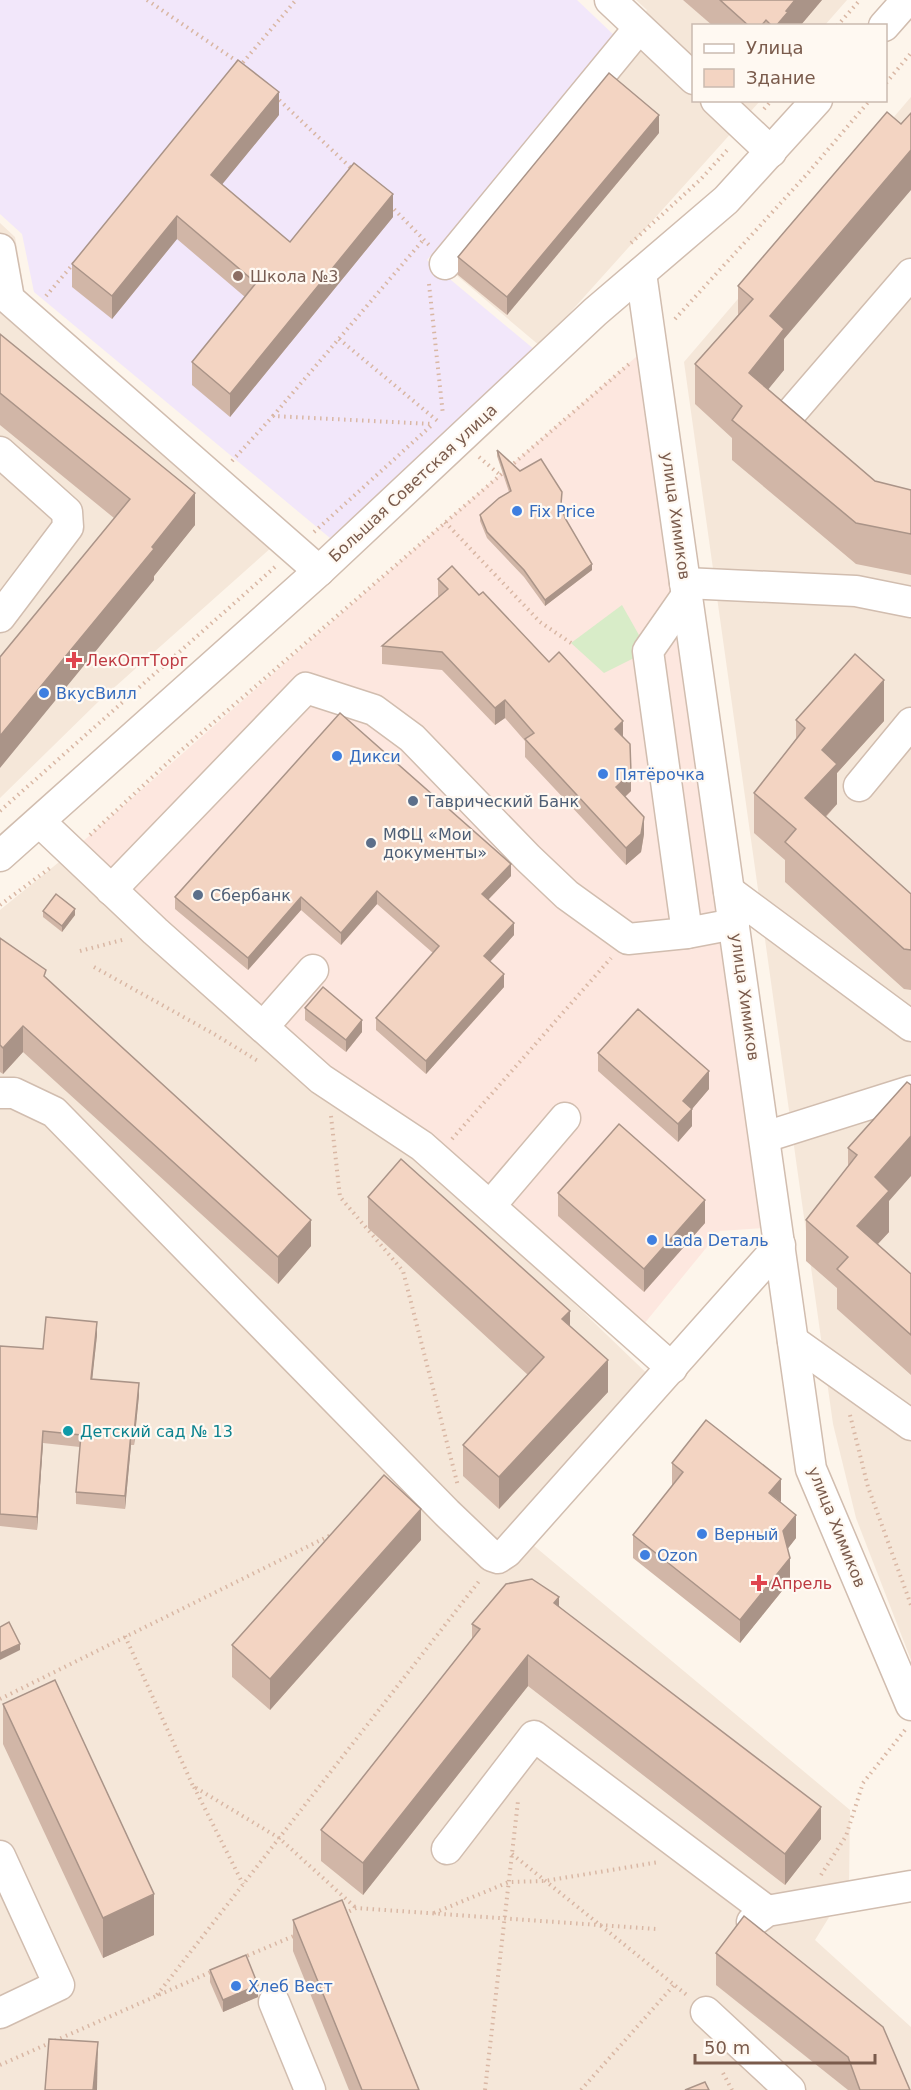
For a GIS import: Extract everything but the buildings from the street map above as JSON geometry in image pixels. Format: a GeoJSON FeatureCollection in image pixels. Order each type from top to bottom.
{"type":"FeatureCollection","features":[{"type":"Feature","properties":{"kind":"street"},"geometry":{"type":"LineString","coordinates":[[610,0],[692,78]]}},
{"type":"Feature","properties":{"kind":"street"},"geometry":{"type":"LineString","coordinates":[[886,24],[907,0]]}},
{"type":"Feature","properties":{"kind":"street"},"geometry":{"type":"LineString","coordinates":[[433,263],[639,28]]}},
{"type":"Feature","properties":{"kind":"street"},"geometry":{"type":"LineString","coordinates":[[718,102],[771,152]]}},
{"type":"Feature","properties":{"kind":"street","name":"Большая Советская улица"},"geometry":{"type":"LineString","coordinates":[[0,856],[319,571],[595,312],[726,200],[815,102]]}},
{"type":"Feature","properties":{"kind":"street"},"geometry":{"type":"LineString","coordinates":[[0,249],[4,303],[319,571]]}},
{"type":"Feature","properties":{"kind":"street","name":"улица Химиков"},"geometry":{"type":"LineString","coordinates":[[641,273],[811,1469],[911,1707]]}},
{"type":"Feature","properties":{"kind":"street"},"geometry":{"type":"LineString","coordinates":[[791,413],[911,274]]}},
{"type":"Feature","properties":{"kind":"street"},"geometry":{"type":"LineString","coordinates":[[0,452],[67,513],[69,520],[68,527],[0,617]]}},
{"type":"Feature","properties":{"kind":"street"},"geometry":{"type":"LineString","coordinates":[[687,933],[648,651],[686,589],[856,591],[911,602]]}},
{"type":"Feature","properties":{"kind":"street"},"geometry":{"type":"LineString","coordinates":[[111,890],[306,688],[374,710],[412,738],[567,895],[628,939],[687,933],[734,924]]}},
{"type":"Feature","properties":{"kind":"street"},"geometry":{"type":"LineString","coordinates":[[859,786],[911,723]]}},
{"type":"Feature","properties":{"kind":"street"},"geometry":{"type":"LineString","coordinates":[[40,822],[155,931],[321,1079],[422,1146],[672,1368]]}},
{"type":"Feature","properties":{"kind":"street"},"geometry":{"type":"LineString","coordinates":[[729,891],[911,1026]]}},
{"type":"Feature","properties":{"kind":"street"},"geometry":{"type":"LineString","coordinates":[[263,1027],[313,970]]}},
{"type":"Feature","properties":{"kind":"street"},"geometry":{"type":"LineString","coordinates":[[765,1137],[911,1091]]}},
{"type":"Feature","properties":{"kind":"street"},"geometry":{"type":"LineString","coordinates":[[0,1093],[14,1093],[54,1113],[447,1513],[492,1556],[498,1558],[507,1552],[780,1245]]}},
{"type":"Feature","properties":{"kind":"street"},"geometry":{"type":"LineString","coordinates":[[490,1206],[565,1118]]}},
{"type":"Feature","properties":{"kind":"street"},"geometry":{"type":"LineString","coordinates":[[793,1341],[911,1425]]}},
{"type":"Feature","properties":{"kind":"street"},"geometry":{"type":"LineString","coordinates":[[447,1849],[534,1736],[695,1856],[760,1916],[911,1886]]}},
{"type":"Feature","properties":{"kind":"street"},"geometry":{"type":"LineString","coordinates":[[0,1856],[59,1985],[0,2013]]}},
{"type":"Feature","properties":{"kind":"street"},"geometry":{"type":"LineString","coordinates":[[274,2002],[310,2090]]}},
{"type":"Feature","properties":{"kind":"street"},"geometry":{"type":"LineString","coordinates":[[698,2005],[790,2090]]}},
{"type":"Feature","properties":{"kind":"path"},"geometry":{"type":"LineString","coordinates":[[147,0],[242,64]]}},
{"type":"Feature","properties":{"kind":"path"},"geometry":{"type":"LineString","coordinates":[[234,73],[296,0]]}},
{"type":"Feature","properties":{"kind":"path"},"geometry":{"type":"LineString","coordinates":[[839,24],[860,0]]}},
{"type":"Feature","properties":{"kind":"path"},"geometry":{"type":"LineString","coordinates":[[887,81],[911,53]]}},
{"type":"Feature","properties":{"kind":"path"},"geometry":{"type":"LineString","coordinates":[[267,88],[360,177]]}},
{"type":"Feature","properties":{"kind":"path"},"geometry":{"type":"LineString","coordinates":[[630,244],[700,180],[770,102]]}},
{"type":"Feature","properties":{"kind":"path"},"geometry":{"type":"LineString","coordinates":[[0,905],[72,852],[177,754],[651,344],[808,174],[868,102]]}},
{"type":"Feature","properties":{"kind":"path"},"geometry":{"type":"LineString","coordinates":[[386,201],[424,239],[433,263],[443,415]]}},
{"type":"Feature","properties":{"kind":"path"},"geometry":{"type":"LineString","coordinates":[[424,239],[433,263]]}},
{"type":"Feature","properties":{"kind":"path"},"geometry":{"type":"LineString","coordinates":[[228,465],[273,416],[424,239]]}},
{"type":"Feature","properties":{"kind":"path"},"geometry":{"type":"LineString","coordinates":[[45,297],[75,261]]}},
{"type":"Feature","properties":{"kind":"path"},"geometry":{"type":"LineString","coordinates":[[339,339],[437,420]]}},
{"type":"Feature","properties":{"kind":"path"},"geometry":{"type":"LineString","coordinates":[[0,811],[295,550],[447,411]]}},
{"type":"Feature","properties":{"kind":"path"},"geometry":{"type":"LineString","coordinates":[[273,416],[433,424]]}},
{"type":"Feature","properties":{"kind":"path"},"geometry":{"type":"LineString","coordinates":[[445,522],[540,622],[571,643]]}},
{"type":"Feature","properties":{"kind":"path"},"geometry":{"type":"LineString","coordinates":[[80,951],[155,931]]}},
{"type":"Feature","properties":{"kind":"path"},"geometry":{"type":"LineString","coordinates":[[435,1158],[628,939]]}},
{"type":"Feature","properties":{"kind":"path"},"geometry":{"type":"LineString","coordinates":[[94,967],[214,1034],[262,1064]]}},
{"type":"Feature","properties":{"kind":"path"},"geometry":{"type":"LineString","coordinates":[[330,1106],[340,1197],[403,1271],[459,1490]]}},
{"type":"Feature","properties":{"kind":"path"},"geometry":{"type":"LineString","coordinates":[[840,1374],[868,1487],[911,1605]]}},
{"type":"Feature","properties":{"kind":"path"},"geometry":{"type":"LineString","coordinates":[[0,1699],[337,1532]]}},
{"type":"Feature","properties":{"kind":"path"},"geometry":{"type":"LineString","coordinates":[[157,1996],[498,1558]]}},
{"type":"Feature","properties":{"kind":"path"},"geometry":{"type":"LineString","coordinates":[[125,1636],[193,1786],[243,1885]]}},
{"type":"Feature","properties":{"kind":"path"},"geometry":{"type":"LineString","coordinates":[[821,1876],[846,1836],[863,1783],[911,1707]]}},
{"type":"Feature","properties":{"kind":"path"},"geometry":{"type":"LineString","coordinates":[[193,1786],[279,1838],[356,1908]]}},
{"type":"Feature","properties":{"kind":"path"},"geometry":{"type":"LineString","coordinates":[[486,2090],[518,1796]]}},
{"type":"Feature","properties":{"kind":"path"},"geometry":{"type":"LineString","coordinates":[[512,1854],[698,2005]]}},
{"type":"Feature","properties":{"kind":"path"},"geometry":{"type":"LineString","coordinates":[[433,1914],[509,1882],[545,1881],[695,1856]]}},
{"type":"Feature","properties":{"kind":"path"},"geometry":{"type":"LineString","coordinates":[[338,1916],[356,1908],[656,1929]]}},
{"type":"Feature","properties":{"kind":"path"},"geometry":{"type":"LineString","coordinates":[[232,1963],[296,1935]]}},
{"type":"Feature","properties":{"kind":"path"},"geometry":{"type":"LineString","coordinates":[[0,2065],[221,1968]]}},
{"type":"Feature","properties":{"kind":"path"},"geometry":{"type":"LineString","coordinates":[[581,2090],[674,1985]]}},
{"type":"Feature","properties":{"kind":"path"},"geometry":{"type":"LineString","coordinates":[[723,2073],[732,2090]]}},
{"type":"Feature","properties":{"kind":"shaded area","name":"Школа №3"},"geometry":{"type":"Polygon","coordinates":[[[0,0],[577,0],[617,38],[427,260],[535,350],[330,538],[34,292],[22,234],[0,214],[0,0]]]}},
{"type":"Feature","properties":{"kind":"shaded area"},"geometry":{"type":"Polygon","coordinates":[[[636,0],[847,0],[826,24],[692,24],[692,102],[759,102],[540,346],[449,269],[647,10],[636,0]]]}},
{"type":"Feature","properties":{"kind":"shaded area"},"geometry":{"type":"Polygon","coordinates":[[[911,97],[911,1660],[856,1518],[833,1424],[684,362],[911,97]]]}},
{"type":"Feature","properties":{"kind":"shaded area"},"geometry":{"type":"Polygon","coordinates":[[[0,223],[15,237],[28,311],[291,530],[98,702],[0,798],[0,223]]]}},
{"type":"Feature","properties":{"kind":"shaded area"},"geometry":{"type":"Polygon","coordinates":[[[651,344],[777,1227],[720,1231],[635,1335],[71,852],[445,522],[651,344]]]}},
{"type":"Feature","properties":{"kind":"shaded area"},"geometry":{"type":"Polygon","coordinates":[[[64,858],[414,1149],[662,1388],[533,1545],[850,1810],[849,1885],[815,1940],[911,2027],[911,2090],[0,2090],[0,910],[64,858]]]}},
{"type":"Feature","properties":{"kind":"green space"},"geometry":{"type":"Polygon","coordinates":[[[622,605],[648,651],[604,673],[571,643],[622,605]]]}},
{"type":"Feature","properties":{"kind":"place","name":"Школа №3"},"geometry":{"type":"Point","coordinates":[238,276]}},
{"type":"Feature","properties":{"kind":"place","name":"Fix Price"},"geometry":{"type":"Point","coordinates":[517,511]}},
{"type":"Feature","properties":{"kind":"place","name":"ЛекОптТорг"},"geometry":{"type":"Point","coordinates":[74,660]}},
{"type":"Feature","properties":{"kind":"place","name":"ВкусВилл"},"geometry":{"type":"Point","coordinates":[44,693]}},
{"type":"Feature","properties":{"kind":"place","name":"Дикси"},"geometry":{"type":"Point","coordinates":[337,756]}},
{"type":"Feature","properties":{"kind":"place","name":"Пятёрочка"},"geometry":{"type":"Point","coordinates":[603,774]}},
{"type":"Feature","properties":{"kind":"place","name":"Таврический Банк"},"geometry":{"type":"Point","coordinates":[413,801]}},
{"type":"Feature","properties":{"kind":"place","name":"МФЦ «Мои документы»"},"geometry":{"type":"Point","coordinates":[371,843]}},
{"type":"Feature","properties":{"kind":"place","name":"Сбербанк"},"geometry":{"type":"Point","coordinates":[198,895]}},
{"type":"Feature","properties":{"kind":"place","name":"Lada Dеталь"},"geometry":{"type":"Point","coordinates":[652,1240]}},
{"type":"Feature","properties":{"kind":"place","name":"Детский сад № 13"},"geometry":{"type":"Point","coordinates":[68,1431]}},
{"type":"Feature","properties":{"kind":"place","name":"Верный"},"geometry":{"type":"Point","coordinates":[702,1534]}},
{"type":"Feature","properties":{"kind":"place","name":"Ozon"},"geometry":{"type":"Point","coordinates":[645,1555]}},
{"type":"Feature","properties":{"kind":"place","name":"Апрель"},"geometry":{"type":"Point","coordinates":[759,1583]}},
{"type":"Feature","properties":{"kind":"place","name":"Хлеб Вест"},"geometry":{"type":"Point","coordinates":[236,1986]}}]}
